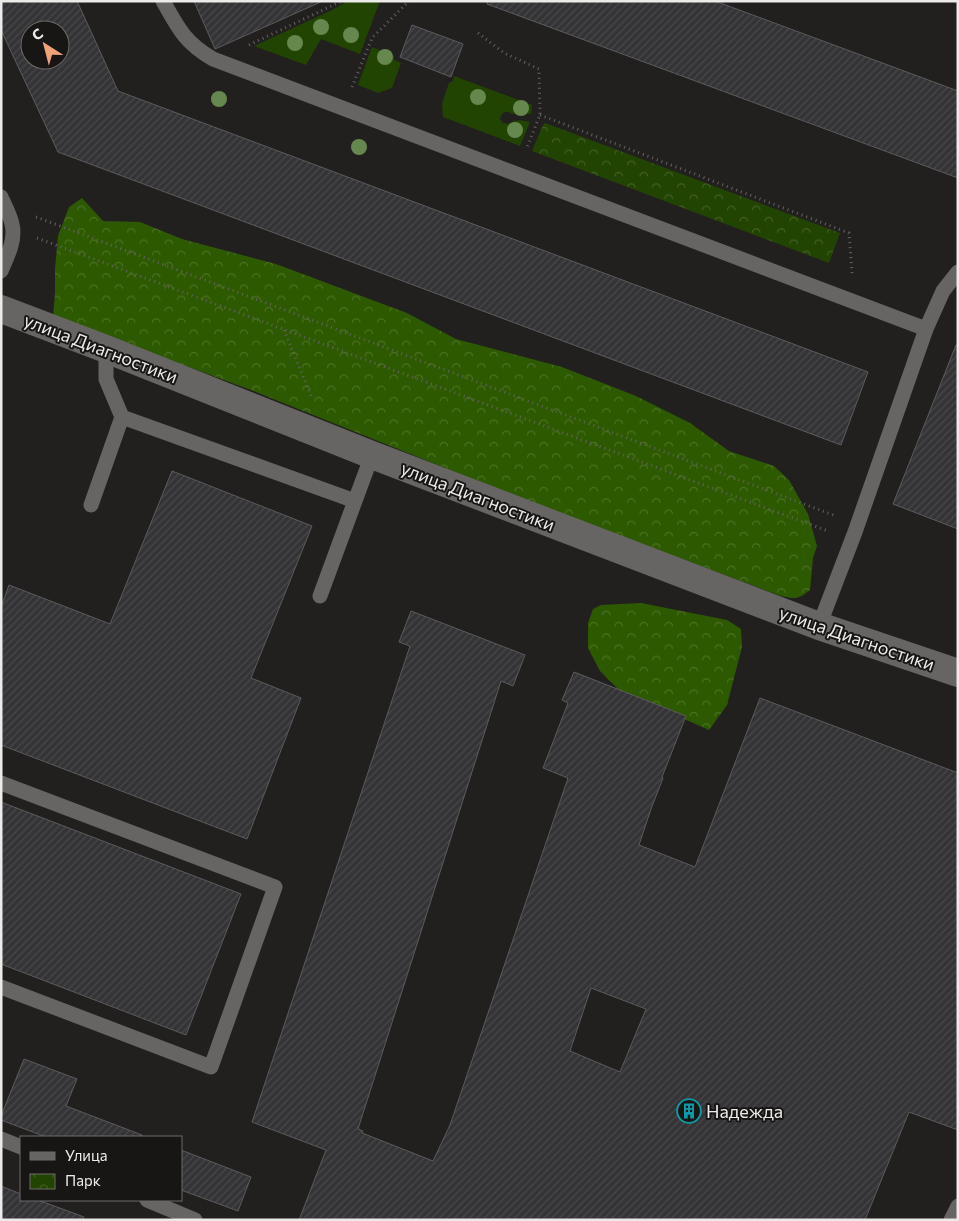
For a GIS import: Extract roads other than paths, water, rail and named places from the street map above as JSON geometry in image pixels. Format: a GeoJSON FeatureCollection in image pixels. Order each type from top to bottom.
{"type":"FeatureCollection","features":[{"type":"Feature","properties":{"kind":"street","name":"улица Диагностики"},"geometry":{"type":"LineString","coordinates":[[1,310],[106,349],[372,455],[819,626],[958,673]]}},
{"type":"Feature","properties":{"kind":"lane"},"geometry":{"type":"LineString","coordinates":[[163,1],[179,29],[190,43],[213,59],[926,329]]}},
{"type":"Feature","properties":{"kind":"lane"},"geometry":{"type":"LineString","coordinates":[[1,271],[12,243],[13,229],[3,201]]}},
{"type":"Feature","properties":{"kind":"lane"},"geometry":{"type":"LineString","coordinates":[[819,626],[858,524],[926,329],[943,291],[958,272]]}},
{"type":"Feature","properties":{"kind":"lane"},"geometry":{"type":"LineString","coordinates":[[91,505],[122,417],[106,379],[106,349]]}},
{"type":"Feature","properties":{"kind":"lane"},"geometry":{"type":"LineString","coordinates":[[122,417],[355,501]]}},
{"type":"Feature","properties":{"kind":"lane"},"geometry":{"type":"LineString","coordinates":[[320,596],[372,455]]}},
{"type":"Feature","properties":{"kind":"lane"},"geometry":{"type":"LineString","coordinates":[[1,783],[275,887],[211,1067],[1,987]]}},
{"type":"Feature","properties":{"kind":"lane"},"geometry":{"type":"LineString","coordinates":[[1,1139],[20,1147]]}},
{"type":"Feature","properties":{"kind":"lane"},"geometry":{"type":"LineString","coordinates":[[149,1201],[195,1220]]}},
{"type":"Feature","properties":{"kind":"lane"},"geometry":{"type":"LineString","coordinates":[[952,1220],[958,1206]]}},
{"type":"Feature","properties":{"kind":"place","name":"Надежда"},"geometry":{"type":"Point","coordinates":[689,1111]}}]}
